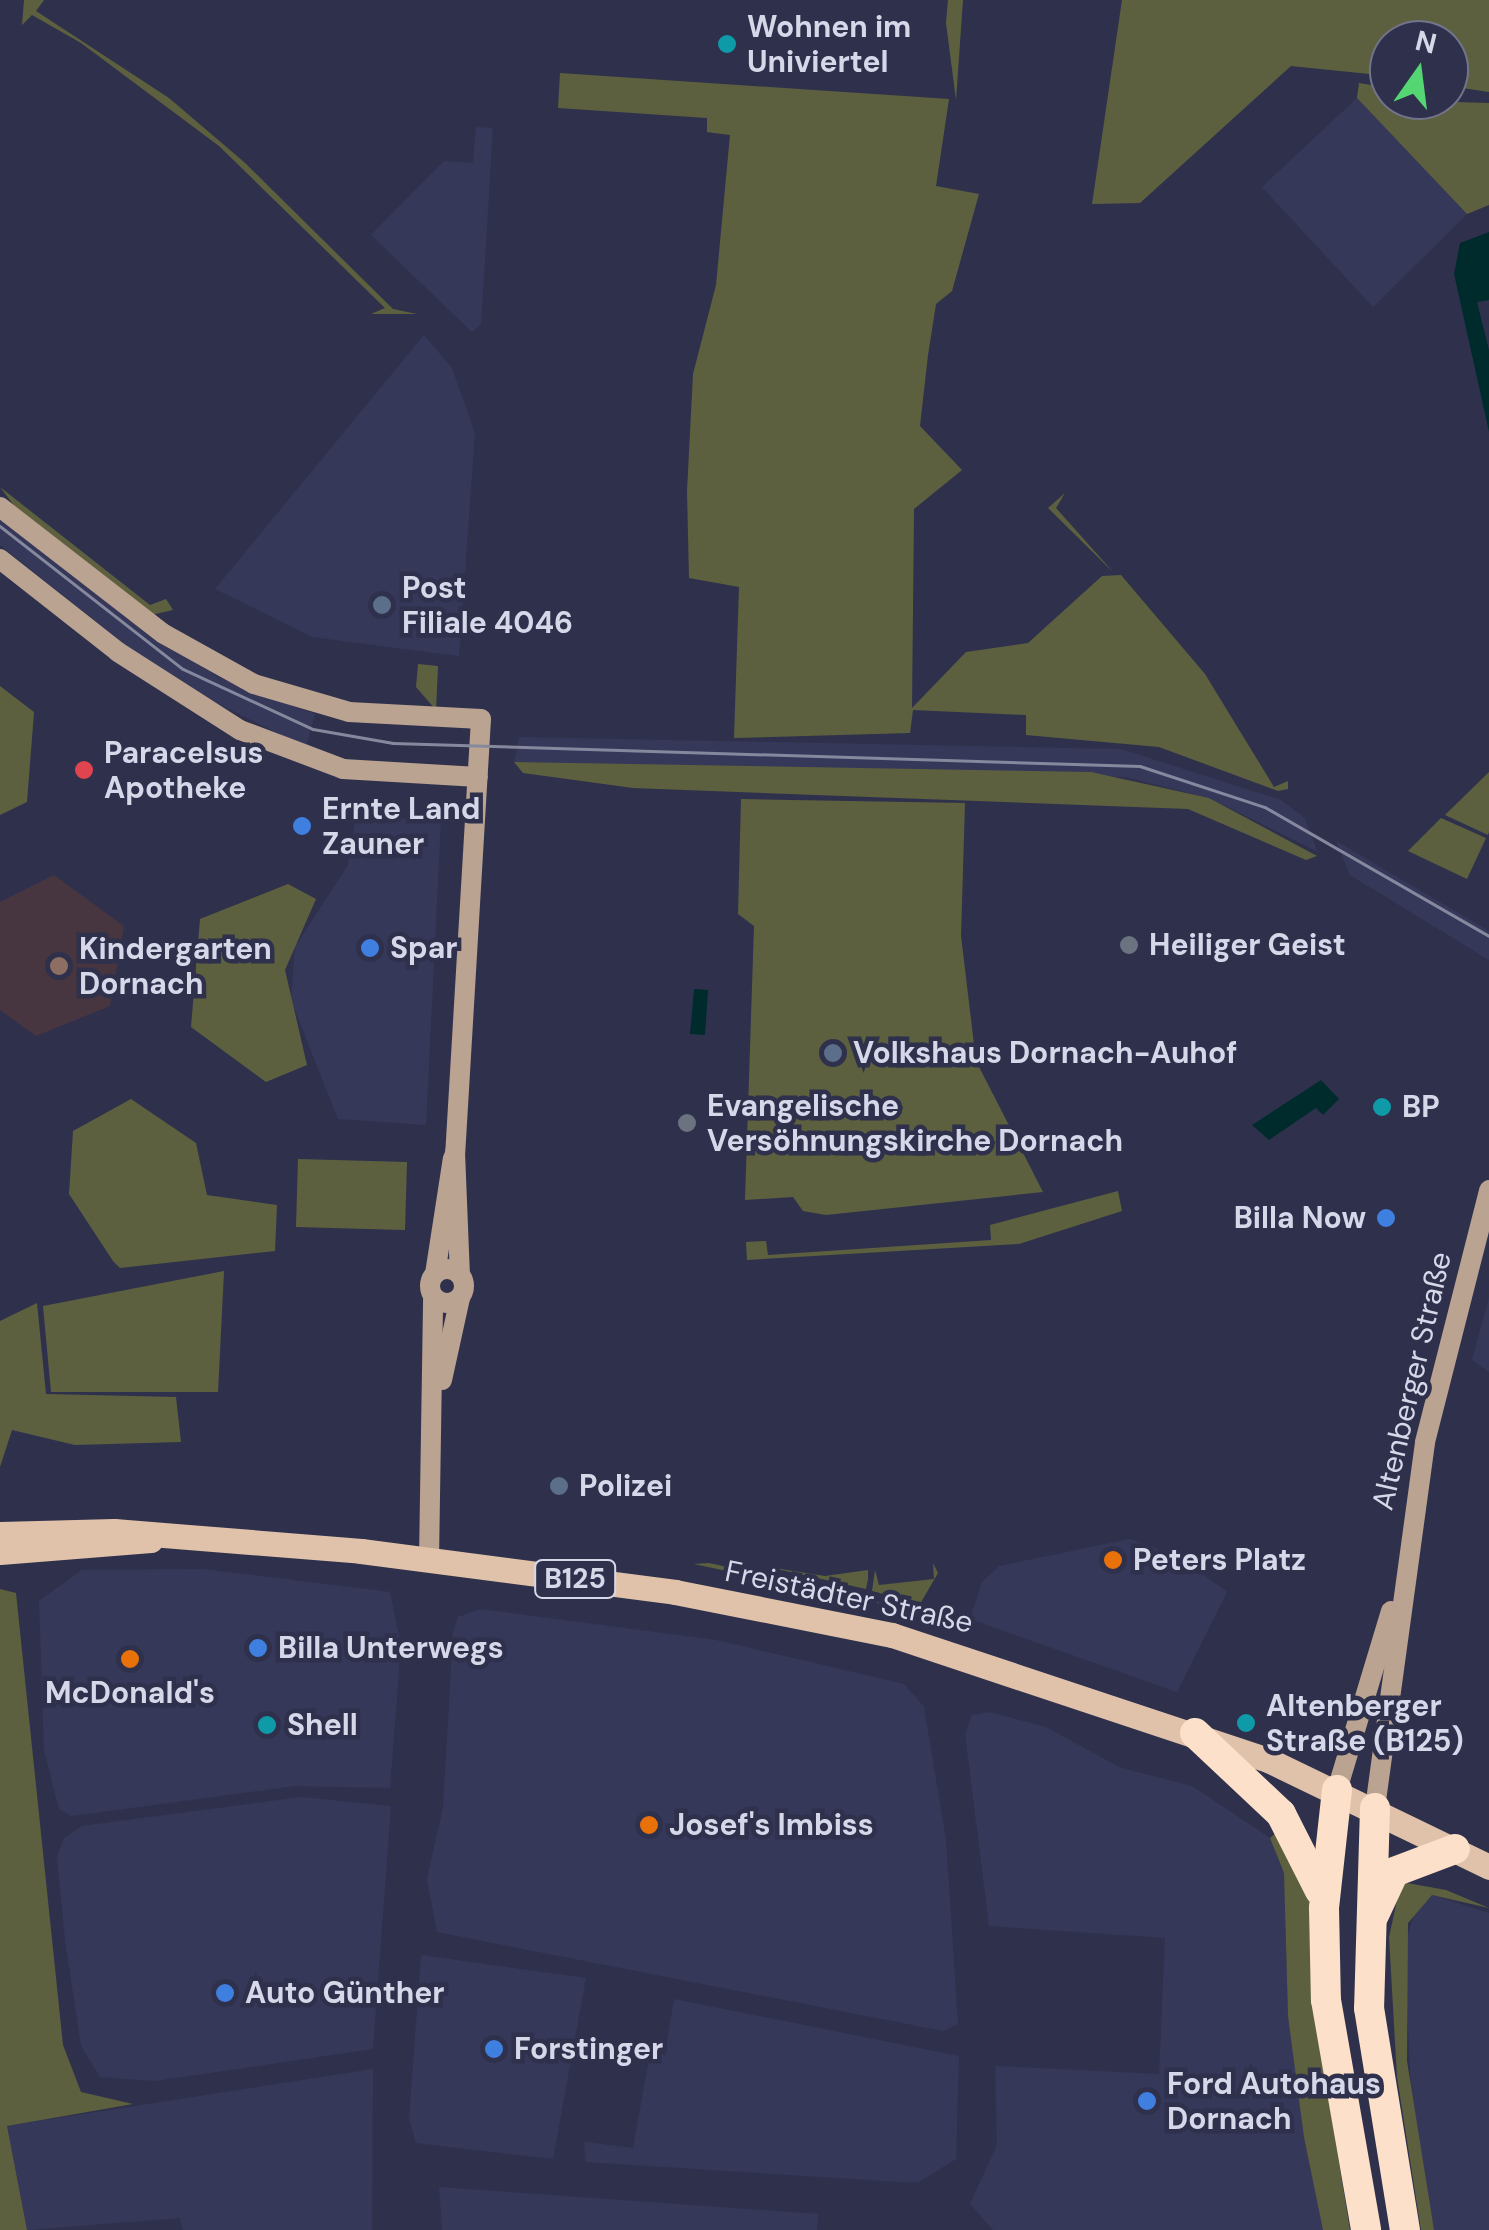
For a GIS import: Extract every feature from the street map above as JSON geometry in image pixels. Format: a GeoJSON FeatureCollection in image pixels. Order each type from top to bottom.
{"type":"FeatureCollection","features":[{"type":"Feature","properties":{"kind":"highway"},"geometry":{"type":"LineString","coordinates":[[1195,1733],[1282,1814],[1308,1854],[1324,1908]]}},
{"type":"Feature","properties":{"kind":"highway"},"geometry":{"type":"LineString","coordinates":[[1338,1790],[1324,1908],[1330,2041],[1366,2230]]}},
{"type":"Feature","properties":{"kind":"highway"},"geometry":{"type":"LineString","coordinates":[[1375,1808],[1366,1936],[1372,2059],[1405,2230]]}},
{"type":"Feature","properties":{"kind":"highway"},"geometry":{"type":"LineString","coordinates":[[1366,1936],[1394,1872],[1455,1850]]}},
{"type":"Feature","properties":{"kind":"main road","name":"Freistädter Straße"},"geometry":{"type":"LineString","coordinates":[[0,1534],[156,1539],[429,1560],[675,1592],[892,1635],[1195,1733],[1338,1790],[1489,1867]]}},
{"type":"Feature","properties":{"kind":"main road","name":"Freistädter Straße"},"geometry":{"type":"LineString","coordinates":[[0,1552],[118,1550],[156,1539]]}},
{"type":"Feature","properties":{"kind":"street"},"geometry":{"type":"LineString","coordinates":[[0,507],[164,634],[254,684],[349,712],[482,720],[456,1152],[460,1298],[438,1392]]}},
{"type":"Feature","properties":{"kind":"street"},"geometry":{"type":"LineString","coordinates":[[0,559],[118,652],[240,730],[342,769],[478,777]]}},
{"type":"Feature","properties":{"kind":"street"},"geometry":{"type":"LineString","coordinates":[[429,1560],[438,1392],[433,1297],[456,1152]]}},
{"type":"Feature","properties":{"kind":"street","name":"Altenberger Straße"},"geometry":{"type":"LineString","coordinates":[[1338,1790],[1400,1586],[1450,1325],[1489,1190]]}},
{"type":"Feature","properties":{"kind":"street"},"geometry":{"type":"LineString","coordinates":[[435,1274],[460,1275]]}},
{"type":"Feature","properties":{"kind":"street"},"geometry":{"type":"LineString","coordinates":[[433,1297],[460,1298]]}},
{"type":"Feature","properties":{"kind":"street","name":"Altenberger Straße"},"geometry":{"type":"LineString","coordinates":[[1375,1808],[1395,1696],[1400,1586]]}},
{"type":"Feature","properties":{"kind":"shaded area"},"geometry":{"type":"Polygon","coordinates":[[[24,0],[44,0],[36,11],[169,98],[244,162],[393,309],[417,314],[371,314],[385,308],[219,146],[81,43],[32,15],[22,25],[24,0]]]}},
{"type":"Feature","properties":{"kind":"shaded area"},"geometry":{"type":"Polygon","coordinates":[[[948,0],[963,0],[956,100],[946,23],[948,0]]]}},
{"type":"Feature","properties":{"kind":"shaded area"},"geometry":{"type":"Polygon","coordinates":[[[1122,0],[1489,0],[1489,92],[1469,89],[1469,20],[1369,20],[1369,74],[1291,66],[1140,203],[1092,204],[1122,0]]]}},
{"type":"Feature","properties":{"kind":"shaded area"},"geometry":{"type":"Polygon","coordinates":[[[560,73],[949,99],[936,186],[979,194],[952,291],[936,304],[928,355],[920,426],[962,470],[914,509],[912,708],[966,652],[1028,643],[1102,576],[1121,575],[1205,674],[1274,787],[1288,781],[1288,789],[1278,791],[1159,747],[1026,735],[1026,715],[913,710],[910,733],[734,738],[739,587],[689,578],[687,491],[693,374],[716,285],[730,135],[707,132],[707,118],[558,108],[560,73]]]}},
{"type":"Feature","properties":{"kind":"shaded area"},"geometry":{"type":"Polygon","coordinates":[[[1359,83],[1369,85],[1369,111],[1357,98],[1359,83]]]}},
{"type":"Feature","properties":{"kind":"shaded area"},"geometry":{"type":"Polygon","coordinates":[[[1357,98],[1369,111],[1369,120],[1378,120],[1467,214],[1373,307],[1262,187],[1357,98]]]}},
{"type":"Feature","properties":{"kind":"shaded area"},"geometry":{"type":"Polygon","coordinates":[[[1469,102],[1489,103],[1489,205],[1467,214],[1378,120],[1469,120],[1469,102]]]}},
{"type":"Feature","properties":{"kind":"shaded area"},"geometry":{"type":"Polygon","coordinates":[[[476,127],[493,128],[481,324],[472,332],[371,235],[444,161],[473,163],[476,127]]]}},
{"type":"Feature","properties":{"kind":"shaded area"},"geometry":{"type":"Polygon","coordinates":[[[1489,232],[1489,300],[1477,302],[1489,350],[1489,432],[1454,274],[1460,243],[1489,232]]]}},
{"type":"Feature","properties":{"kind":"shaded area"},"geometry":{"type":"Polygon","coordinates":[[[424,335],[452,368],[475,433],[459,656],[312,637],[215,589],[424,335]]]}},
{"type":"Feature","properties":{"kind":"shaded area"},"geometry":{"type":"Polygon","coordinates":[[[0,487],[150,605],[166,599],[173,610],[151,615],[25,520],[0,487]]]}},
{"type":"Feature","properties":{"kind":"shaded area"},"geometry":{"type":"Polygon","coordinates":[[[1065,493],[1056,508],[1114,573],[1048,508],[1065,493]]]}},
{"type":"Feature","properties":{"kind":"shaded area"},"geometry":{"type":"Polygon","coordinates":[[[0,514],[173,649],[222,679],[315,714],[306,747],[200,695],[128,647],[0,545],[0,514]]]}},
{"type":"Feature","properties":{"kind":"shaded area"},"geometry":{"type":"Polygon","coordinates":[[[418,664],[438,666],[436,710],[416,687],[418,664]]]}},
{"type":"Feature","properties":{"kind":"shaded area"},"geometry":{"type":"Polygon","coordinates":[[[0,686],[34,712],[27,802],[0,815],[0,686]]]}},
{"type":"Feature","properties":{"kind":"shaded area"},"geometry":{"type":"Polygon","coordinates":[[[519,737],[1121,749],[1281,800],[1305,818],[1317,851],[1209,798],[1126,777],[514,762],[519,737]]]}},
{"type":"Feature","properties":{"kind":"shaded area"},"geometry":{"type":"Polygon","coordinates":[[[514,762],[1091,772],[1209,798],[1317,856],[1306,860],[1188,809],[633,788],[523,773],[514,762]]]}},
{"type":"Feature","properties":{"kind":"shaded area"},"geometry":{"type":"Polygon","coordinates":[[[1489,772],[1489,832],[1488,835],[1445,815],[1489,772]]]}},
{"type":"Feature","properties":{"kind":"shaded area"},"geometry":{"type":"Polygon","coordinates":[[[741,799],[965,803],[961,936],[976,1061],[1043,1192],[826,1215],[803,1211],[793,1197],[745,1200],[754,926],[738,914],[741,799]]]}},
{"type":"Feature","properties":{"kind":"shaded area"},"geometry":{"type":"Polygon","coordinates":[[[356,817],[441,820],[426,1125],[338,1119],[291,1000],[295,947],[348,865],[356,817]]]}},
{"type":"Feature","properties":{"kind":"shaded area"},"geometry":{"type":"Polygon","coordinates":[[[1441,818],[1486,838],[1467,879],[1408,851],[1441,818]]]}},
{"type":"Feature","properties":{"kind":"shaded area"},"geometry":{"type":"Polygon","coordinates":[[[1336,841],[1489,931],[1489,960],[1350,875],[1336,841]]]}},
{"type":"Feature","properties":{"kind":"shaded area","name":"Kindergarten Dornach"},"geometry":{"type":"Polygon","coordinates":[[[54,875],[124,926],[110,1006],[36,1036],[0,1010],[0,902],[54,875]]]}},
{"type":"Feature","properties":{"kind":"shaded area"},"geometry":{"type":"Polygon","coordinates":[[[288,884],[316,899],[285,970],[307,1065],[266,1082],[191,1027],[200,919],[288,884]]]}},
{"type":"Feature","properties":{"kind":"shaded area"},"geometry":{"type":"Polygon","coordinates":[[[694,989],[708,990],[705,1035],[690,1034],[694,989]]]}},
{"type":"Feature","properties":{"kind":"shaded area"},"geometry":{"type":"Polygon","coordinates":[[[1321,1080],[1339,1099],[1323,1115],[1316,1108],[1269,1140],[1252,1125],[1321,1080]]]}},
{"type":"Feature","properties":{"kind":"shaded area"},"geometry":{"type":"Polygon","coordinates":[[[131,1099],[196,1143],[207,1195],[277,1205],[275,1251],[120,1268],[113,1261],[69,1194],[73,1131],[131,1099]]]}},
{"type":"Feature","properties":{"kind":"shaded area"},"geometry":{"type":"Polygon","coordinates":[[[298,1159],[407,1162],[405,1230],[296,1227],[298,1159]]]}},
{"type":"Feature","properties":{"kind":"shaded area"},"geometry":{"type":"Polygon","coordinates":[[[1118,1191],[1122,1211],[1019,1244],[747,1260],[746,1242],[766,1241],[768,1255],[991,1240],[990,1225],[1118,1191]]]}},
{"type":"Feature","properties":{"kind":"shaded area"},"geometry":{"type":"Polygon","coordinates":[[[224,1271],[218,1392],[51,1392],[43,1306],[224,1271]]]}},
{"type":"Feature","properties":{"kind":"shaded area"},"geometry":{"type":"Polygon","coordinates":[[[1489,1298],[1489,1372],[1472,1360],[1489,1298]]]}},
{"type":"Feature","properties":{"kind":"shaded area"},"geometry":{"type":"Polygon","coordinates":[[[37,1303],[46,1394],[176,1397],[181,1442],[75,1445],[12,1430],[0,1467],[0,1321],[37,1303]]]}},
{"type":"Feature","properties":{"kind":"shaded area"},"geometry":{"type":"Polygon","coordinates":[[[1130,1539],[1178,1556],[1227,1592],[1177,1692],[970,1619],[982,1582],[999,1566],[1130,1539]]]}},
{"type":"Feature","properties":{"kind":"shaded area"},"geometry":{"type":"Polygon","coordinates":[[[709,1563],[801,1583],[918,1612],[694,1564],[709,1563]]]}},
{"type":"Feature","properties":{"kind":"shaded area"},"geometry":{"type":"Polygon","coordinates":[[[933,1563],[938,1573],[920,1604],[872,1591],[875,1570],[879,1585],[934,1579],[933,1563]]]}},
{"type":"Feature","properties":{"kind":"shaded area"},"geometry":{"type":"Polygon","coordinates":[[[768,1567],[825,1576],[868,1570],[868,1579],[866,1589],[768,1567]]]}},
{"type":"Feature","properties":{"kind":"shaded area"},"geometry":{"type":"Polygon","coordinates":[[[202,1569],[390,1592],[401,1646],[390,1788],[295,1786],[71,1816],[59,1809],[44,1749],[39,1601],[82,1570],[202,1569]]]}},
{"type":"Feature","properties":{"kind":"shaded area"},"geometry":{"type":"Polygon","coordinates":[[[0,1589],[16,1593],[63,2045],[81,2092],[133,2104],[7,2126],[27,2230],[0,2230],[0,1589]]]}},
{"type":"Feature","properties":{"kind":"shaded area"},"geometry":{"type":"Polygon","coordinates":[[[480,1609],[716,1640],[904,1684],[924,1707],[946,1840],[958,2024],[943,2031],[437,1932],[427,1879],[443,1808],[453,1632],[458,1617],[480,1609]]]}},
{"type":"Feature","properties":{"kind":"shaded area"},"geometry":{"type":"Polygon","coordinates":[[[990,1712],[1046,1727],[1121,1768],[1192,1786],[1270,1838],[1284,1873],[1288,2016],[1323,2230],[993,2230],[970,2204],[997,2145],[995,2066],[1159,2074],[1165,1938],[989,1926],[965,1734],[972,1715],[990,1712]]]}},
{"type":"Feature","properties":{"kind":"shaded area","name":"Auto Günther"},"geometry":{"type":"Polygon","coordinates":[[[301,1797],[391,1806],[373,2049],[155,2081],[100,2077],[81,2046],[65,1940],[57,1857],[64,1838],[82,1826],[301,1797]]]}},
{"type":"Feature","properties":{"kind":"shaded area"},"geometry":{"type":"Polygon","coordinates":[[[1278,1831],[1310,1899],[1319,2041],[1350,2230],[1323,2230],[1304,2137],[1288,2016],[1284,1873],[1270,1838],[1278,1831]]]}},
{"type":"Feature","properties":{"kind":"shaded area"},"geometry":{"type":"Polygon","coordinates":[[[1401,1882],[1446,1890],[1489,1908],[1432,1895],[1408,1923],[1407,2061],[1434,2230],[1421,2230],[1397,2077],[1389,1937],[1401,1882]]]}},
{"type":"Feature","properties":{"kind":"shaded area"},"geometry":{"type":"Polygon","coordinates":[[[1432,1895],[1489,1913],[1489,2230],[1434,2230],[1413,2129],[1404,1950],[1416,1906],[1432,1895]]]}},
{"type":"Feature","properties":{"kind":"shaded area","name":"Forstinger"},"geometry":{"type":"Polygon","coordinates":[[[421,1955],[586,1978],[553,2159],[416,2143],[409,2119],[421,1955]]]}},
{"type":"Feature","properties":{"kind":"shaded area"},"geometry":{"type":"Polygon","coordinates":[[[674,1999],[959,2056],[956,2159],[917,2183],[586,2162],[584,2142],[633,2148],[650,2053],[665,2055],[674,1999]]]}},
{"type":"Feature","properties":{"kind":"shaded area"},"geometry":{"type":"Polygon","coordinates":[[[373,2069],[372,2230],[183,2230],[180,2218],[27,2230],[7,2126],[373,2069]]]}},
{"type":"Feature","properties":{"kind":"shaded area"},"geometry":{"type":"Polygon","coordinates":[[[439,2187],[818,2214],[817,2230],[442,2230],[439,2187]]]}},
{"type":"Feature","properties":{"kind":"tram line"},"geometry":{"type":"LineString","coordinates":[[0,526],[183,669],[313,729],[393,743],[1140,766],[1265,807],[1489,936]]}},
{"type":"Feature","properties":{"kind":"place","name":"Wohnen im Univiertel"},"geometry":{"type":"Point","coordinates":[727,44]}},
{"type":"Feature","properties":{"kind":"place","name":"Post Filiale 4046"},"geometry":{"type":"Point","coordinates":[382,605]}},
{"type":"Feature","properties":{"kind":"place","name":"Paracelsus Apotheke"},"geometry":{"type":"Point","coordinates":[84,770]}},
{"type":"Feature","properties":{"kind":"place","name":"Ernte Land Zauner"},"geometry":{"type":"Point","coordinates":[302,826]}},
{"type":"Feature","properties":{"kind":"place","name":"Heiliger Geist"},"geometry":{"type":"Point","coordinates":[1129,945]}},
{"type":"Feature","properties":{"kind":"place","name":"Spar"},"geometry":{"type":"Point","coordinates":[370,948]}},
{"type":"Feature","properties":{"kind":"place","name":"Kindergarten Dornach"},"geometry":{"type":"Point","coordinates":[59,966]}},
{"type":"Feature","properties":{"kind":"place","name":"Volkshaus Dornach-Auhof"},"geometry":{"type":"Point","coordinates":[833,1053]}},
{"type":"Feature","properties":{"kind":"place","name":"BP"},"geometry":{"type":"Point","coordinates":[1382,1107]}},
{"type":"Feature","properties":{"kind":"place","name":"Evangelische Versöhnungskirche Dornach"},"geometry":{"type":"Point","coordinates":[687,1123]}},
{"type":"Feature","properties":{"kind":"place","name":"Billa Now"},"geometry":{"type":"Point","coordinates":[1386,1218]}},
{"type":"Feature","properties":{"kind":"place","name":"Polizei"},"geometry":{"type":"Point","coordinates":[559,1486]}},
{"type":"Feature","properties":{"kind":"place","name":"Peters Platz"},"geometry":{"type":"Point","coordinates":[1113,1560]}},
{"type":"Feature","properties":{"kind":"place","name":"Billa Unterwegs"},"geometry":{"type":"Point","coordinates":[258,1648]}},
{"type":"Feature","properties":{"kind":"place","name":"McDonald's"},"geometry":{"type":"Point","coordinates":[130,1659]}},
{"type":"Feature","properties":{"kind":"place","name":"Altenberger Straße (B125)"},"geometry":{"type":"Point","coordinates":[1246,1723]}},
{"type":"Feature","properties":{"kind":"place","name":"Shell"},"geometry":{"type":"Point","coordinates":[267,1725]}},
{"type":"Feature","properties":{"kind":"place","name":"Josef's Imbiss"},"geometry":{"type":"Point","coordinates":[649,1825]}},
{"type":"Feature","properties":{"kind":"place","name":"Auto Günther"},"geometry":{"type":"Point","coordinates":[225,1993]}},
{"type":"Feature","properties":{"kind":"place","name":"Forstinger"},"geometry":{"type":"Point","coordinates":[494,2049]}},
{"type":"Feature","properties":{"kind":"place","name":"Ford Autohaus Dornach"},"geometry":{"type":"Point","coordinates":[1147,2101]}}]}
